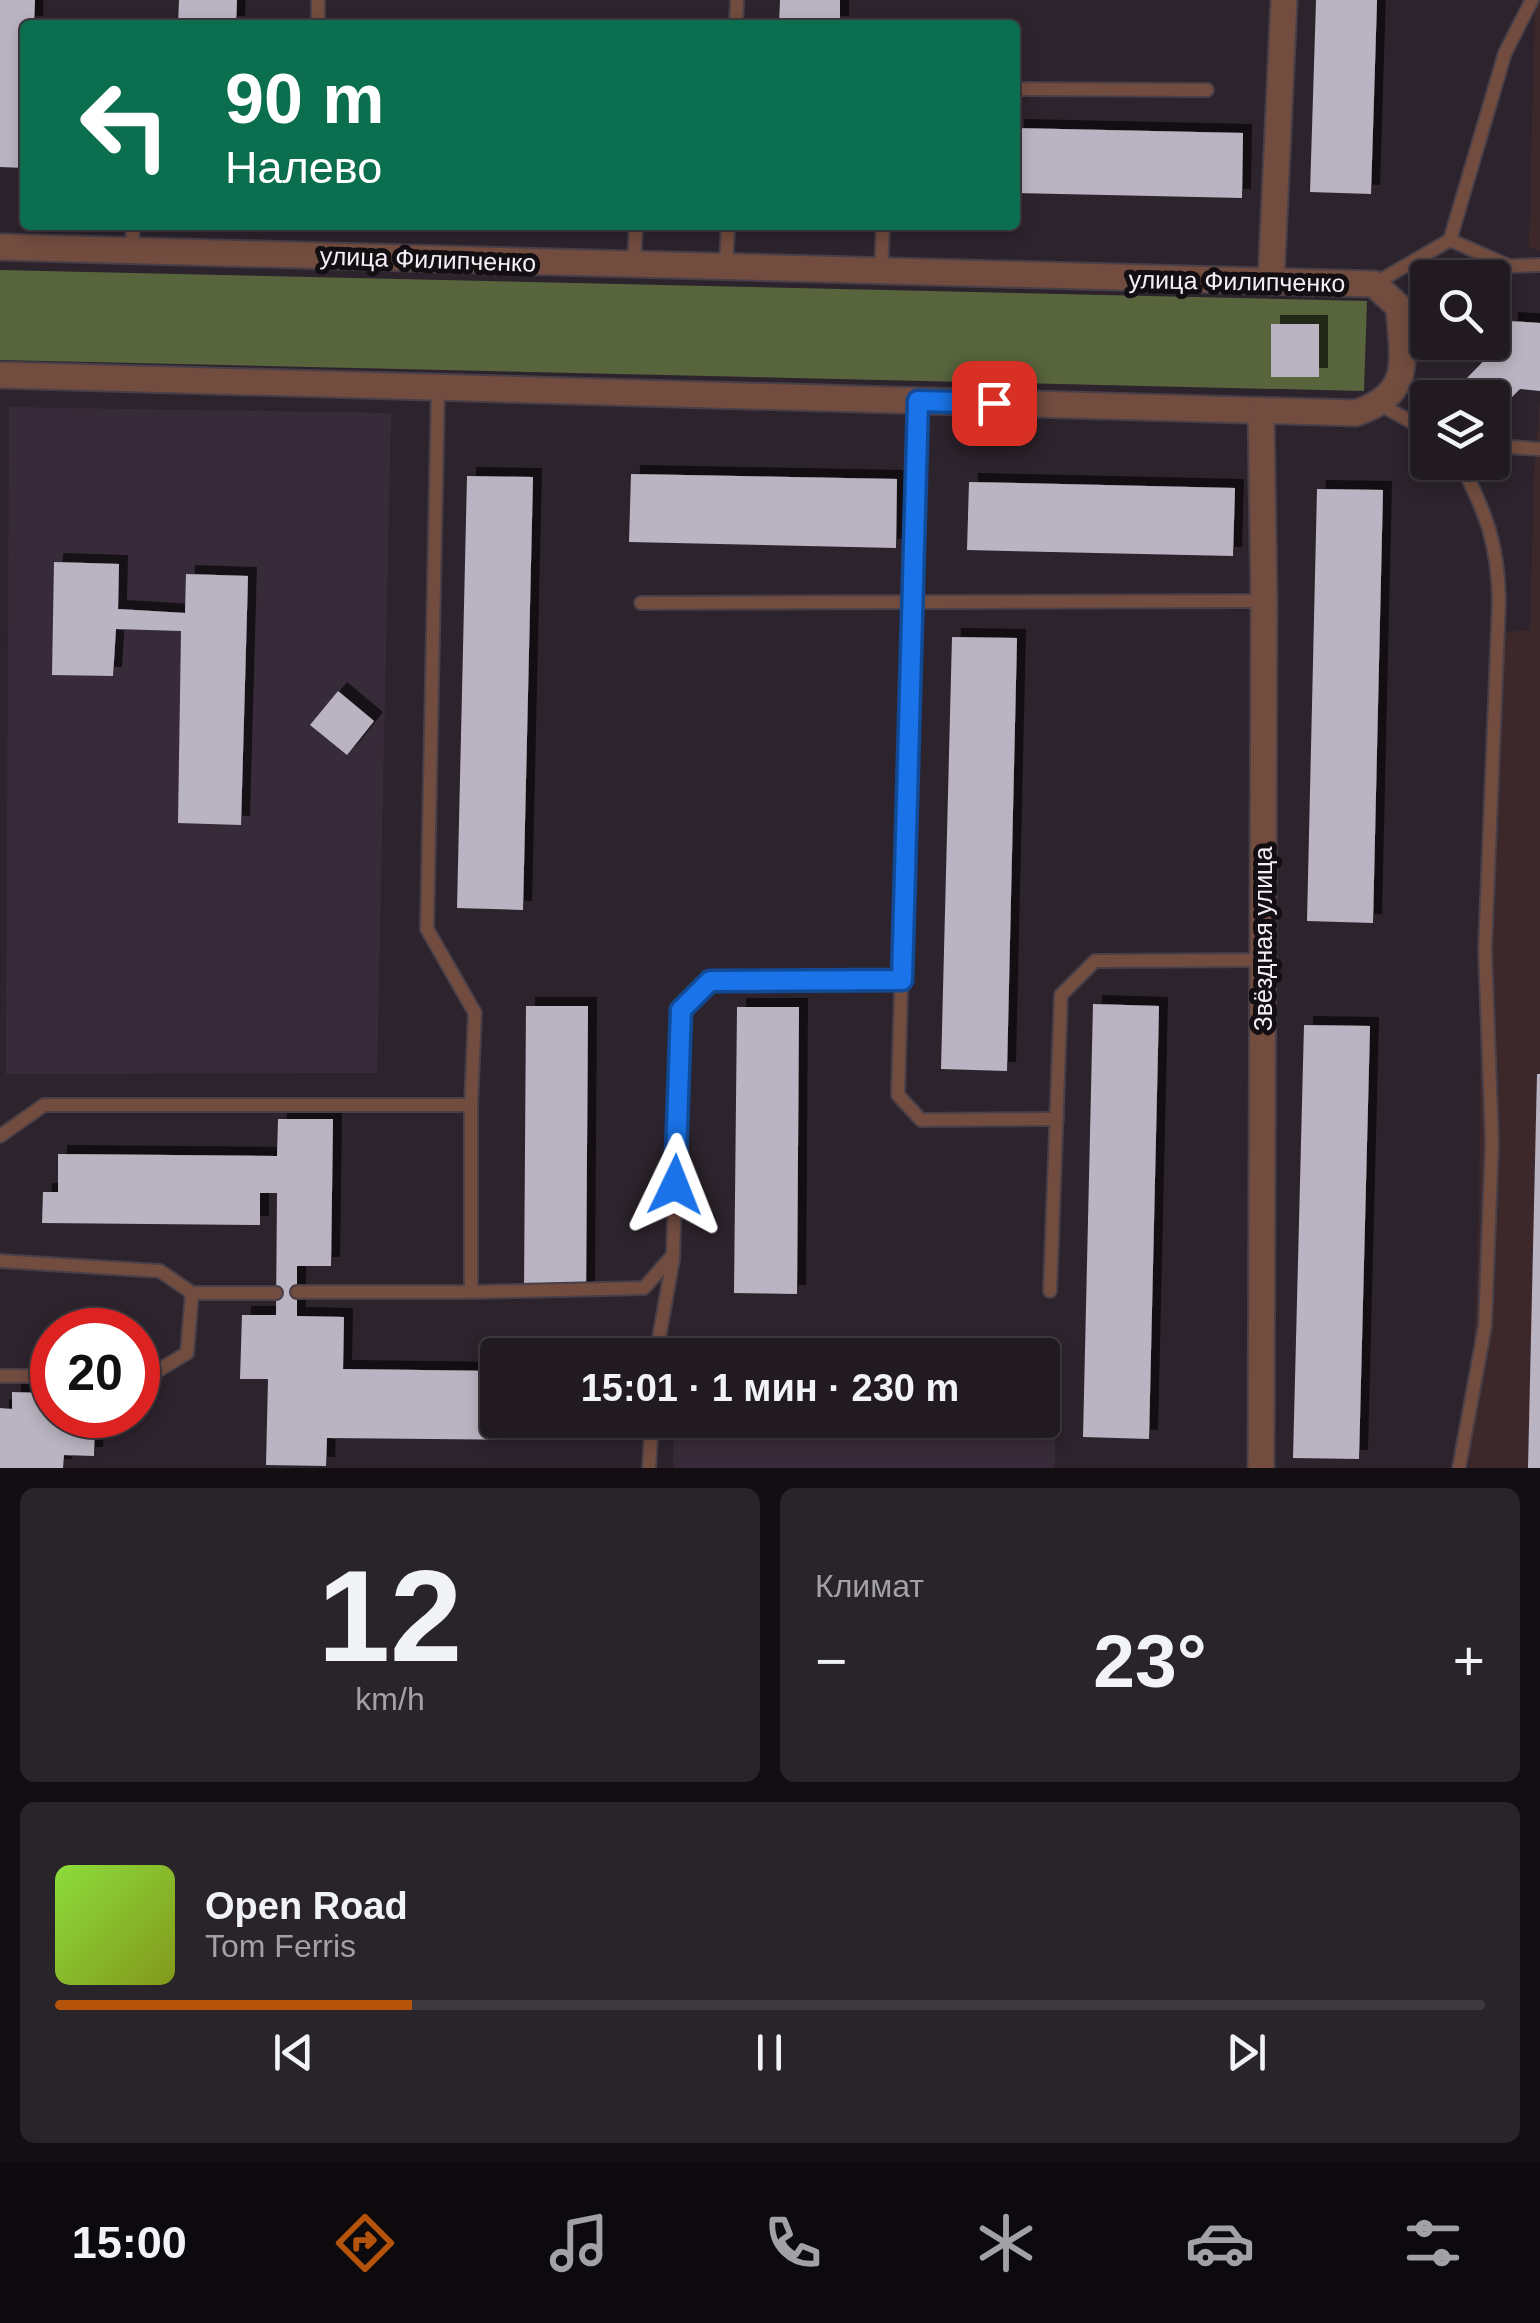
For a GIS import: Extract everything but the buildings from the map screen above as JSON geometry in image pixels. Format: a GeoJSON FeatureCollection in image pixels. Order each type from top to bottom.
{"type":"FeatureCollection","features":[{"type":"Feature","properties":{"kind":"street"},"geometry":{"type":"LineString","coordinates":[[1270,282],[1284,0]]}},
{"type":"Feature","properties":{"kind":"street","name":"улица Филипченко"},"geometry":{"type":"LineString","coordinates":[[0,247],[133,238],[634,264],[1374,284],[1399,307],[1400,381],[1381,404]]}},
{"type":"Feature","properties":{"kind":"street"},"geometry":{"type":"LineString","coordinates":[[0,375],[1356,413],[1381,404]]}},
{"type":"Feature","properties":{"kind":"street","name":"Звёздная улица"},"geometry":{"type":"LineString","coordinates":[[1261,410],[1262,1468]]}},
{"type":"Feature","properties":{"kind":"lane"},"geometry":{"type":"LineString","coordinates":[[1374,284],[1450,240],[1505,53],[1532,0]]}},
{"type":"Feature","properties":{"kind":"lane"},"geometry":{"type":"LineString","coordinates":[[1020,89],[1207,90]]}},
{"type":"Feature","properties":{"kind":"lane"},"geometry":{"type":"LineString","coordinates":[[634,264],[636,230]]}},
{"type":"Feature","properties":{"kind":"lane"},"geometry":{"type":"LineString","coordinates":[[726,267],[728,230]]}},
{"type":"Feature","properties":{"kind":"lane"},"geometry":{"type":"LineString","coordinates":[[881,271],[883,230]]}},
{"type":"Feature","properties":{"kind":"lane"},"geometry":{"type":"LineString","coordinates":[[1450,240],[1509,266],[1540,265]]}},
{"type":"Feature","properties":{"kind":"lane"},"geometry":{"type":"LineString","coordinates":[[438,387],[427,929],[475,1013],[471,1292]]}},
{"type":"Feature","properties":{"kind":"lane"},"geometry":{"type":"LineString","coordinates":[[918,401],[898,1095],[921,1120],[1057,1120]]}},
{"type":"Feature","properties":{"kind":"lane"},"geometry":{"type":"LineString","coordinates":[[1381,404],[1410,421]]}},
{"type":"Feature","properties":{"kind":"lane"},"geometry":{"type":"LineString","coordinates":[[1510,447],[1540,449]]}},
{"type":"Feature","properties":{"kind":"lane"},"geometry":{"type":"LineString","coordinates":[[1459,1468],[1485,1326],[1492,1142],[1485,949],[1499,601],[1498,557],[1469,480]]}},
{"type":"Feature","properties":{"kind":"lane"},"geometry":{"type":"LineString","coordinates":[[641,603],[1264,601]]}},
{"type":"Feature","properties":{"kind":"lane"},"geometry":{"type":"LineString","coordinates":[[1050,1291],[1061,995],[1095,961],[1263,960]]}},
{"type":"Feature","properties":{"kind":"lane"},"geometry":{"type":"LineString","coordinates":[[659,1338],[673,1255],[681,1010],[710,981],[902,980]]}},
{"type":"Feature","properties":{"kind":"lane"},"geometry":{"type":"LineString","coordinates":[[0,1136],[44,1105],[471,1105]]}},
{"type":"Feature","properties":{"kind":"lane"},"geometry":{"type":"LineString","coordinates":[[297,1292],[644,1288],[673,1255]]}},
{"type":"Feature","properties":{"kind":"lane"},"geometry":{"type":"LineString","coordinates":[[0,1261],[160,1271],[192,1292],[276,1293]]}},
{"type":"Feature","properties":{"kind":"lane"},"geometry":{"type":"LineString","coordinates":[[160,1369],[187,1353],[192,1292]]}},
{"type":"Feature","properties":{"kind":"lane"},"geometry":{"type":"LineString","coordinates":[[0,1376],[30,1376]]}},
{"type":"Feature","properties":{"kind":"lane"},"geometry":{"type":"LineString","coordinates":[[649,1468],[651,1438]]}},
{"type":"Feature","properties":{"kind":"shaded area"},"geometry":{"type":"Polygon","coordinates":[[[1535,0],[1540,0],[1540,251],[1529,247],[1535,0]]]}},
{"type":"Feature","properties":{"kind":"shaded area"},"geometry":{"type":"Polygon","coordinates":[[[1540,396],[1540,1468],[1469,1468],[1479,1212],[1481,926],[1496,633],[1530,630],[1540,396]]]}},
{"type":"Feature","properties":{"kind":"shaded area"},"geometry":{"type":"Polygon","coordinates":[[[9,407],[391,413],[377,1073],[6,1074],[9,407]]]}},
{"type":"Feature","properties":{"kind":"shaded area"},"geometry":{"type":"Polygon","coordinates":[[[674,1438],[1055,1438],[1055,1468],[673,1468],[674,1438]]]}},
{"type":"Feature","properties":{"kind":"green space"},"geometry":{"type":"Polygon","coordinates":[[[0,270],[1367,301],[1364,391],[0,360],[0,270]]]}},
{"type":"Feature","properties":{"kind":"route"},"geometry":{"type":"LineString","coordinates":[[675,1185],[681,1010],[710,981],[902,980],[918,401],[994,403]]}}]}
